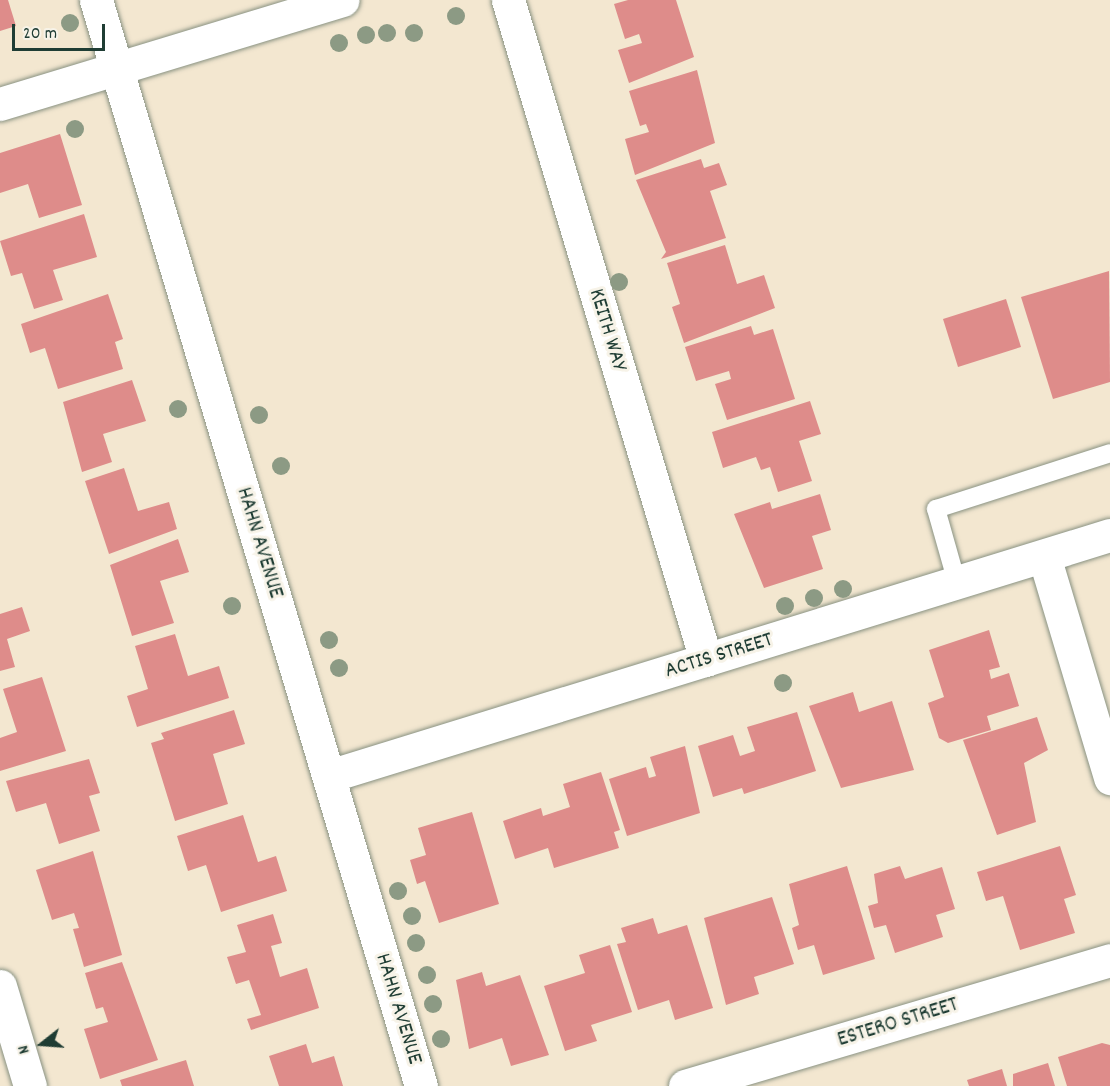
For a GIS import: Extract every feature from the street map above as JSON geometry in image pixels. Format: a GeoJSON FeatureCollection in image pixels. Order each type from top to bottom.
{"type":"FeatureCollection","features":[{"type":"Feature","properties":{"kind":"street","name":"HAHN AVENUE"},"geometry":{"type":"LineString","coordinates":[[96,0],[421,1086]]}},
{"type":"Feature","properties":{"kind":"street"},"geometry":{"type":"LineString","coordinates":[[0,104],[343,0]]}},
{"type":"Feature","properties":{"kind":"street","name":"KEITH WAY"},"geometry":{"type":"LineString","coordinates":[[508,0],[706,660]]}},
{"type":"Feature","properties":{"kind":"street","name":"ACTIS STREET"},"geometry":{"type":"LineString","coordinates":[[329,776],[1110,535]]}},
{"type":"Feature","properties":{"kind":"street"},"geometry":{"type":"LineString","coordinates":[[1044,556],[1110,778]]}},
{"type":"Feature","properties":{"kind":"street","name":"ESTERO STREET"},"geometry":{"type":"LineString","coordinates":[[686,1086],[1110,960]]}},
{"type":"Feature","properties":{"kind":"street"},"geometry":{"type":"LineString","coordinates":[[0,986],[30,1086]]}},
{"type":"Feature","properties":{"kind":"lane"},"geometry":{"type":"LineString","coordinates":[[957,583],[936,509],[1110,453]]}},
{"type":"Feature","properties":{"kind":"building"},"geometry":{"type":"Polygon","coordinates":[[[0,0],[8,0],[16,26],[0,31],[0,0]]]}},
{"type":"Feature","properties":{"kind":"building"},"geometry":{"type":"Polygon","coordinates":[[[628,0],[676,0],[694,57],[629,83],[618,50],[642,43],[639,34],[625,39],[614,4],[628,0]]]}},
{"type":"Feature","properties":{"kind":"building"},"geometry":{"type":"Polygon","coordinates":[[[697,70],[715,143],[635,175],[625,139],[649,132],[646,124],[640,126],[629,91],[697,70]]]}},
{"type":"Feature","properties":{"kind":"building"},"geometry":{"type":"Polygon","coordinates":[[[60,134],[82,205],[39,218],[28,184],[0,193],[0,153],[60,134]]]}},
{"type":"Feature","properties":{"kind":"building"},"geometry":{"type":"Polygon","coordinates":[[[701,159],[704,168],[719,163],[727,185],[710,191],[726,238],[661,259],[666,252],[636,180],[701,159]]]}},
{"type":"Feature","properties":{"kind":"building"},"geometry":{"type":"Polygon","coordinates":[[[84,214],[97,257],[53,270],[63,300],[34,309],[22,273],[11,276],[0,241],[84,214]]]}},
{"type":"Feature","properties":{"kind":"building"},"geometry":{"type":"Polygon","coordinates":[[[725,245],[737,284],[764,275],[775,308],[684,343],[672,307],[680,304],[667,263],[725,245]]]}},
{"type":"Feature","properties":{"kind":"building"},"geometry":{"type":"Polygon","coordinates":[[[1109,271],[1110,382],[1053,399],[1021,297],[1109,271]]]}},
{"type":"Feature","properties":{"kind":"building"},"geometry":{"type":"Polygon","coordinates":[[[108,294],[123,339],[115,342],[123,369],[58,389],[45,348],[30,353],[21,324],[108,294]]]}},
{"type":"Feature","properties":{"kind":"building"},"geometry":{"type":"Polygon","coordinates":[[[1006,299],[1021,347],[958,367],[943,319],[1006,299]]]}},
{"type":"Feature","properties":{"kind":"building"},"geometry":{"type":"Polygon","coordinates":[[[751,326],[754,335],[773,329],[795,399],[727,420],[715,384],[731,379],[729,371],[696,381],[685,347],[751,326]]]}},
{"type":"Feature","properties":{"kind":"building"},"geometry":{"type":"Polygon","coordinates":[[[132,380],[146,421],[103,434],[112,462],[82,472],[63,402],[132,380]]]}},
{"type":"Feature","properties":{"kind":"building"},"geometry":{"type":"Polygon","coordinates":[[[810,401],[821,434],[799,441],[812,481],[778,492],[770,467],[761,470],[756,457],[723,468],[712,432],[810,401]]]}},
{"type":"Feature","properties":{"kind":"building"},"geometry":{"type":"Polygon","coordinates":[[[124,468],[138,511],[169,502],[177,529],[109,554],[85,481],[124,468]]]}},
{"type":"Feature","properties":{"kind":"building"},"geometry":{"type":"Polygon","coordinates":[[[820,494],[831,530],[812,536],[823,569],[764,588],[734,514],[770,502],[772,509],[820,494]]]}},
{"type":"Feature","properties":{"kind":"building"},"geometry":{"type":"Polygon","coordinates":[[[178,539],[189,572],[160,581],[174,623],[132,636],[110,565],[178,539]]]}},
{"type":"Feature","properties":{"kind":"building"},"geometry":{"type":"Polygon","coordinates":[[[22,607],[30,631],[7,639],[15,667],[0,671],[0,614],[22,607]]]}},
{"type":"Feature","properties":{"kind":"building"},"geometry":{"type":"Polygon","coordinates":[[[989,630],[1000,667],[989,670],[991,679],[1009,673],[1019,706],[987,716],[991,730],[948,743],[939,738],[928,703],[944,697],[929,650],[989,630]]]}},
{"type":"Feature","properties":{"kind":"building"},"geometry":{"type":"Polygon","coordinates":[[[175,634],[188,676],[219,666],[229,698],[137,727],[127,696],[148,689],[135,646],[175,634]]]}},
{"type":"Feature","properties":{"kind":"building"},"geometry":{"type":"Polygon","coordinates":[[[42,677],[66,751],[0,771],[0,738],[17,732],[3,689],[42,677]]]}},
{"type":"Feature","properties":{"kind":"building"},"geometry":{"type":"Polygon","coordinates":[[[853,692],[859,712],[892,701],[914,770],[841,788],[809,706],[853,692]]]}},
{"type":"Feature","properties":{"kind":"building"},"geometry":{"type":"Polygon","coordinates":[[[234,710],[245,744],[213,754],[228,804],[175,821],[151,743],[164,739],[161,733],[234,710]]]}},
{"type":"Feature","properties":{"kind":"building"},"geometry":{"type":"Polygon","coordinates":[[[797,712],[816,771],[744,794],[742,788],[713,797],[698,746],[733,735],[740,756],[755,751],[747,727],[797,712]]]}},
{"type":"Feature","properties":{"kind":"building"},"geometry":{"type":"Polygon","coordinates":[[[1037,717],[1048,750],[1024,763],[1036,822],[997,835],[963,740],[1037,717]]]}},
{"type":"Feature","properties":{"kind":"building"},"geometry":{"type":"Polygon","coordinates":[[[685,746],[700,813],[627,836],[609,779],[646,767],[649,778],[656,776],[650,757],[685,746]]]}},
{"type":"Feature","properties":{"kind":"building"},"geometry":{"type":"Polygon","coordinates":[[[89,759],[100,793],[89,796],[100,831],[59,844],[46,803],[16,812],[6,781],[89,759]]]}},
{"type":"Feature","properties":{"kind":"building"},"geometry":{"type":"Polygon","coordinates":[[[601,772],[620,830],[614,832],[619,848],[554,868],[548,848],[515,859],[503,821],[541,808],[543,816],[570,807],[563,784],[601,772]]]}},
{"type":"Feature","properties":{"kind":"building"},"geometry":{"type":"Polygon","coordinates":[[[472,812],[499,904],[439,923],[425,881],[417,884],[410,860],[426,855],[418,828],[472,812]]]}},
{"type":"Feature","properties":{"kind":"building"},"geometry":{"type":"Polygon","coordinates":[[[243,815],[258,862],[276,856],[287,891],[221,912],[206,865],[188,871],[177,836],[243,815]]]}},
{"type":"Feature","properties":{"kind":"building"},"geometry":{"type":"Polygon","coordinates":[[[1060,846],[1076,895],[1064,899],[1075,933],[1020,950],[1003,896],[986,901],[977,872],[1060,846]]]}},
{"type":"Feature","properties":{"kind":"building"},"geometry":{"type":"Polygon","coordinates":[[[93,851],[122,955],[84,967],[73,929],[79,928],[74,913],[52,920],[36,870],[93,851]]]}},
{"type":"Feature","properties":{"kind":"building"},"geometry":{"type":"Polygon","coordinates":[[[847,866],[875,959],[823,975],[814,945],[798,950],[792,928],[799,925],[789,884],[847,866]]]}},
{"type":"Feature","properties":{"kind":"building"},"geometry":{"type":"Polygon","coordinates":[[[900,866],[905,879],[942,867],[955,909],[936,915],[943,937],[895,953],[886,925],[874,928],[868,906],[878,903],[874,874],[900,866]]]}},
{"type":"Feature","properties":{"kind":"building"},"geometry":{"type":"Polygon","coordinates":[[[772,897],[794,964],[754,977],[759,994],[726,1005],[704,918],[772,897]]]}},
{"type":"Feature","properties":{"kind":"building"},"geometry":{"type":"Polygon","coordinates":[[[273,914],[282,943],[271,946],[280,977],[307,968],[319,1008],[251,1030],[247,1019],[261,1015],[249,980],[236,984],[227,957],[246,952],[237,925],[273,914]]]}},
{"type":"Feature","properties":{"kind":"building"},"geometry":{"type":"Polygon","coordinates":[[[653,918],[658,934],[687,925],[713,1008],[675,1020],[669,1000],[638,1010],[617,944],[626,942],[621,928],[653,918]]]}},
{"type":"Feature","properties":{"kind":"building"},"geometry":{"type":"Polygon","coordinates":[[[610,945],[632,1012],[591,1025],[597,1041],[565,1051],[544,986],[585,973],[579,955],[610,945]]]}},
{"type":"Feature","properties":{"kind":"building"},"geometry":{"type":"Polygon","coordinates":[[[122,962],[158,1060],[100,1079],[84,1029],[108,1022],[103,1007],[96,1009],[85,973],[122,962]]]}},
{"type":"Feature","properties":{"kind":"building"},"geometry":{"type":"Polygon","coordinates":[[[482,972],[486,986],[520,975],[549,1055],[511,1066],[502,1038],[469,1049],[456,980],[482,972]]]}},
{"type":"Feature","properties":{"kind":"building"},"geometry":{"type":"Polygon","coordinates":[[[1102,1043],[1110,1045],[1110,1086],[1067,1086],[1058,1057],[1102,1043]]]}},
{"type":"Feature","properties":{"kind":"building"},"geometry":{"type":"Polygon","coordinates":[[[306,1044],[312,1063],[334,1056],[343,1086],[279,1086],[269,1056],[306,1044]]]}},
{"type":"Feature","properties":{"kind":"building"},"geometry":{"type":"Polygon","coordinates":[[[186,1060],[194,1086],[122,1086],[120,1080],[186,1060]]]}},
{"type":"Feature","properties":{"kind":"building"},"geometry":{"type":"Polygon","coordinates":[[[1048,1063],[1055,1086],[1013,1086],[1013,1074],[1048,1063]]]}},
{"type":"Feature","properties":{"kind":"building"},"geometry":{"type":"Polygon","coordinates":[[[1002,1069],[1007,1086],[969,1086],[967,1080],[1002,1069]]]}}]}
